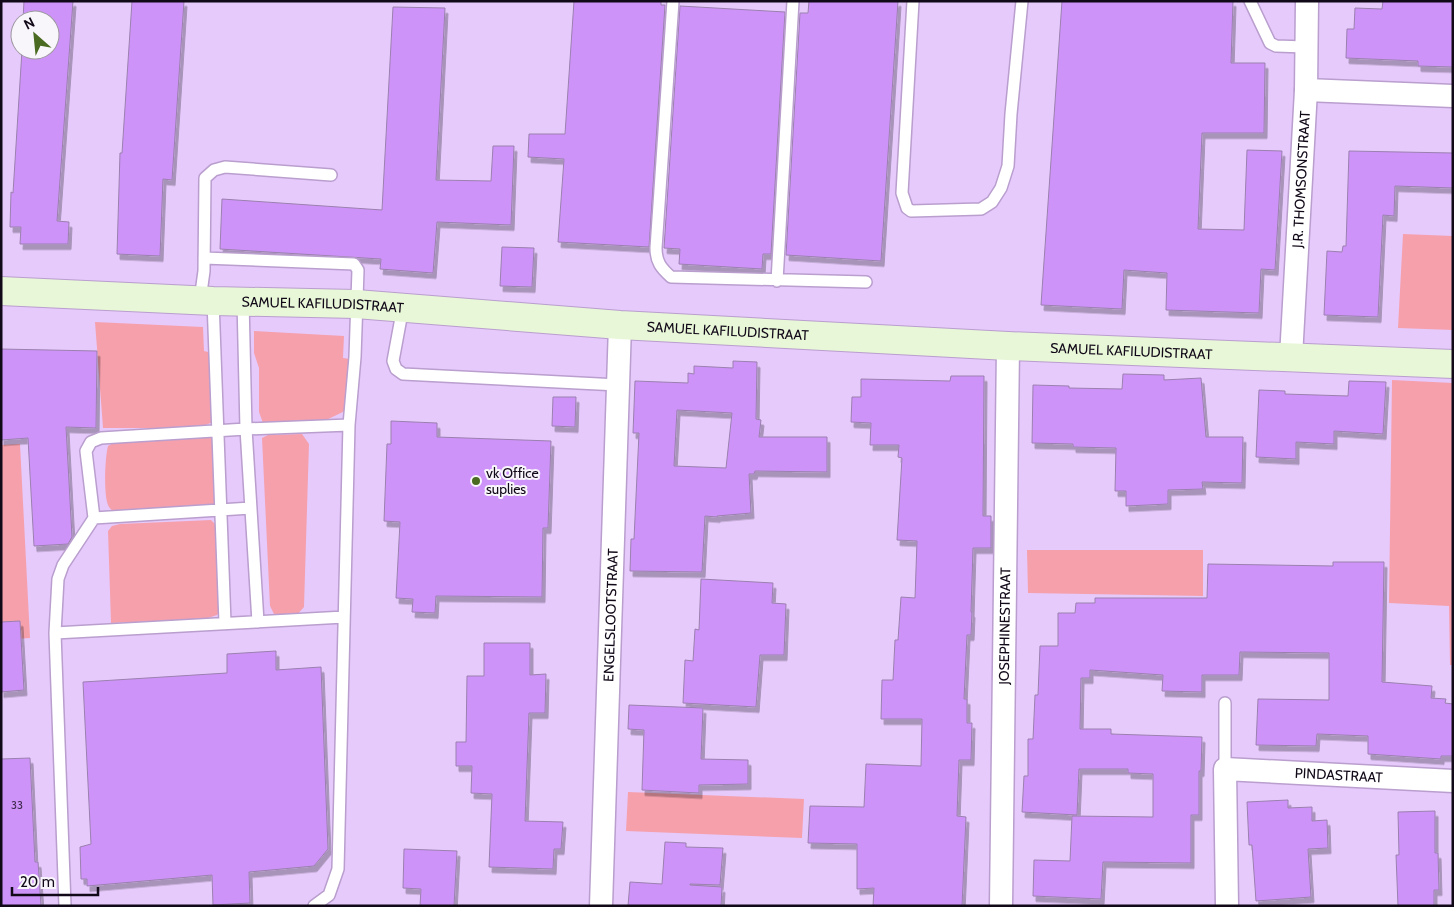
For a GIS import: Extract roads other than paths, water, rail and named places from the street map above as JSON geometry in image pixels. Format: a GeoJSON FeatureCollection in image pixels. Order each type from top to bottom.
{"type":"FeatureCollection","features":[{"type":"Feature","properties":{"kind":"street","name":"J.R. THOMSONSTRAAT"},"geometry":{"type":"LineString","coordinates":[[1291,357],[1306,90],[1306,1]]}},
{"type":"Feature","properties":{"kind":"street"},"geometry":{"type":"LineString","coordinates":[[1306,90],[1453,96]]}},
{"type":"Feature","properties":{"kind":"street","name":"SAMUEL KAFILUDISTRAAT"},"geometry":{"type":"LineString","coordinates":[[1,291],[356,304],[620,325],[1008,346],[1453,364]]}},
{"type":"Feature","properties":{"kind":"street","name":"ENGELSLOOTSTRAAT"},"geometry":{"type":"LineString","coordinates":[[601,906],[620,325]]}},
{"type":"Feature","properties":{"kind":"street","name":"JOSEPHINESTRAAT"},"geometry":{"type":"LineString","coordinates":[[1001,906],[1008,346]]}},
{"type":"Feature","properties":{"kind":"street"},"geometry":{"type":"LineString","coordinates":[[1225,769],[1227,906]]}},
{"type":"Feature","properties":{"kind":"street","name":"PINDASTRAAT"},"geometry":{"type":"LineString","coordinates":[[1225,769],[1453,781]]}},
{"type":"Feature","properties":{"kind":"lane"},"geometry":{"type":"LineString","coordinates":[[673,1],[656,259],[660,268],[671,277],[866,282]]}},
{"type":"Feature","properties":{"kind":"lane"},"geometry":{"type":"LineString","coordinates":[[777,280],[793,1]]}},
{"type":"Feature","properties":{"kind":"lane"},"geometry":{"type":"LineString","coordinates":[[913,1],[902,193],[907,208],[912,211],[981,209],[992,202],[1001,188],[1008,166],[1022,1]]}},
{"type":"Feature","properties":{"kind":"lane"},"geometry":{"type":"LineString","coordinates":[[1250,1],[1270,44],[1305,47]]}},
{"type":"Feature","properties":{"kind":"lane"},"geometry":{"type":"LineString","coordinates":[[225,622],[218,431],[204,258],[205,178],[214,170],[225,167],[331,175]]}},
{"type":"Feature","properties":{"kind":"lane"},"geometry":{"type":"LineString","coordinates":[[204,258],[354,264],[358,270],[350,425],[338,869],[329,895],[314,906]]}},
{"type":"Feature","properties":{"kind":"lane"},"geometry":{"type":"LineString","coordinates":[[242,301],[246,429],[258,622]]}},
{"type":"Feature","properties":{"kind":"lane"},"geometry":{"type":"LineString","coordinates":[[403,308],[393,362],[396,369],[403,374],[618,385]]}},
{"type":"Feature","properties":{"kind":"lane"},"geometry":{"type":"LineString","coordinates":[[65,906],[55,633],[58,579],[64,565],[94,518],[86,451],[91,442],[101,438],[350,425]]}},
{"type":"Feature","properties":{"kind":"lane"},"geometry":{"type":"LineString","coordinates":[[94,518],[251,508]]}},
{"type":"Feature","properties":{"kind":"lane"},"geometry":{"type":"LineString","coordinates":[[55,633],[225,622],[344,617]]}},
{"type":"Feature","properties":{"kind":"lane"},"geometry":{"type":"LineString","coordinates":[[1224,703],[1225,769]]}},
{"type":"Feature","properties":{"kind":"place","name":"vk Office suplies"},"geometry":{"type":"Point","coordinates":[476,481]}}]}
